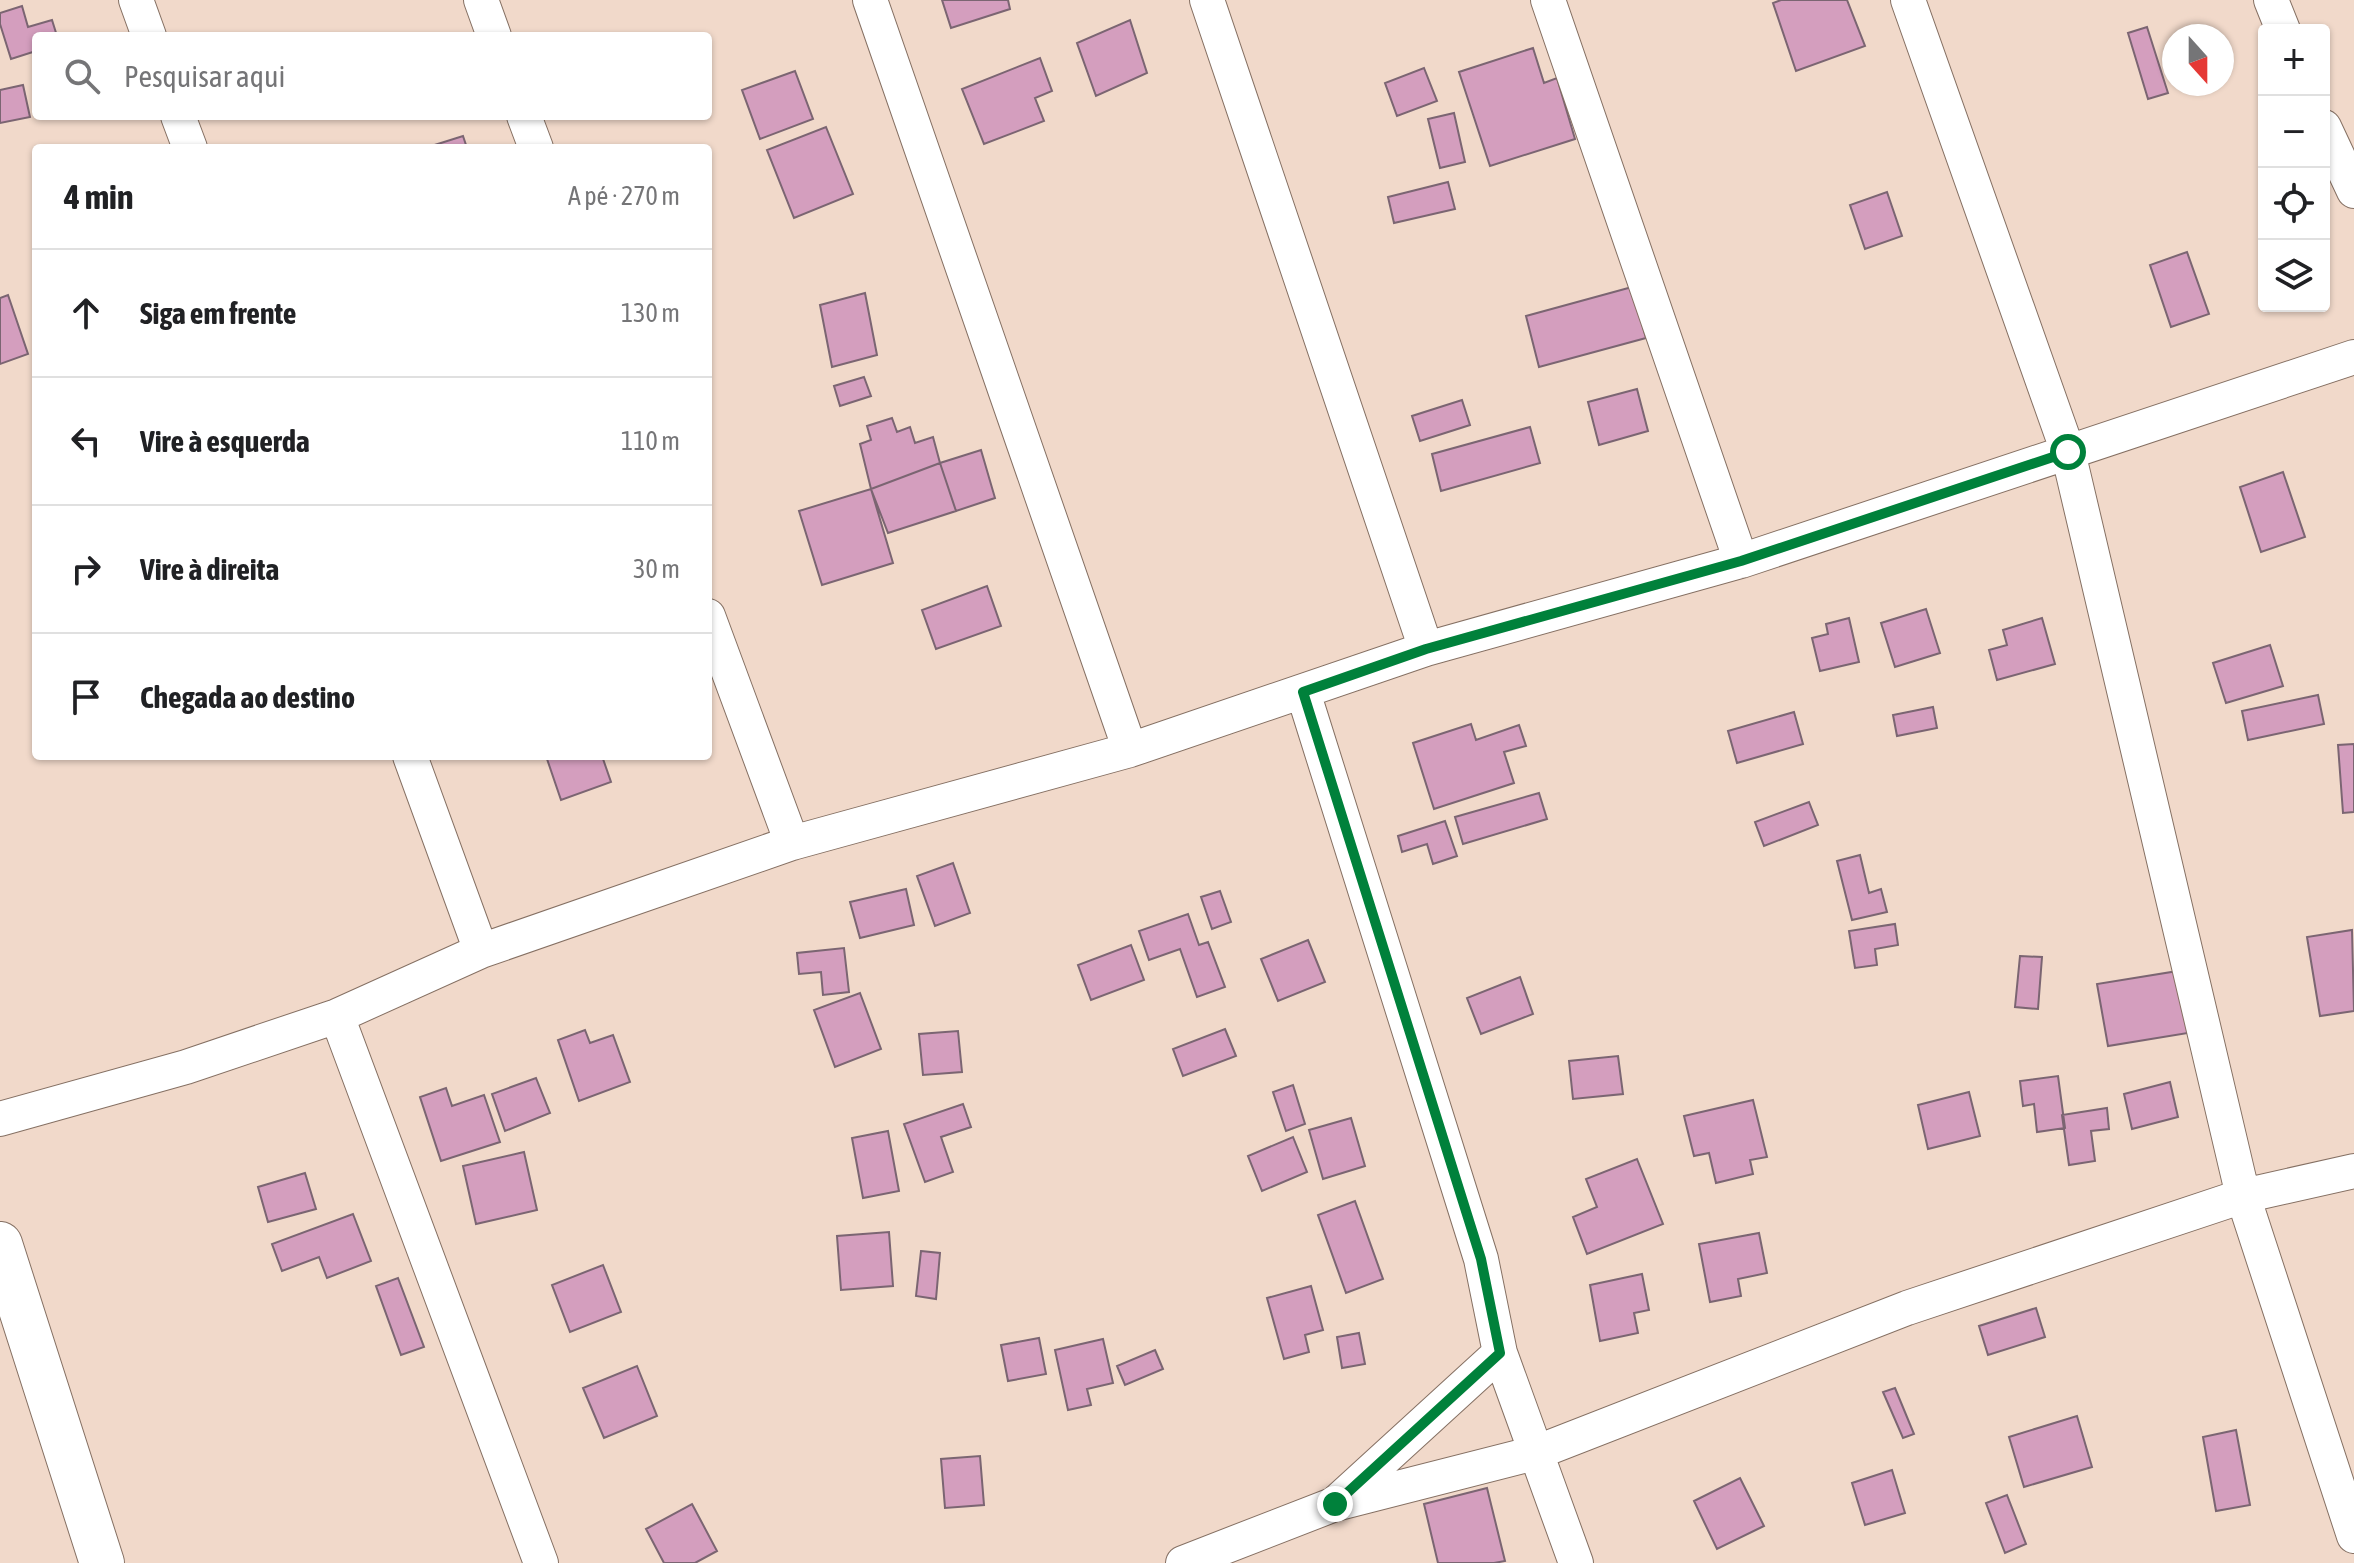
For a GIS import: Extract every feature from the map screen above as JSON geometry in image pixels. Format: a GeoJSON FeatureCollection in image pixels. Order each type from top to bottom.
{"type":"FeatureCollection","features":[{"type":"Feature","properties":{"kind":"street"},"geometry":{"type":"LineString","coordinates":[[136,0],[148,32]]}},
{"type":"Feature","properties":{"kind":"street"},"geometry":{"type":"LineString","coordinates":[[481,0],[493,32]]}},
{"type":"Feature","properties":{"kind":"street"},"geometry":{"type":"LineString","coordinates":[[870,0],[1130,750]]}},
{"type":"Feature","properties":{"kind":"street"},"geometry":{"type":"LineString","coordinates":[[1207,0],[1426,649]]}},
{"type":"Feature","properties":{"kind":"street"},"geometry":{"type":"LineString","coordinates":[[1548,0],[1741,561]]}},
{"type":"Feature","properties":{"kind":"street"},"geometry":{"type":"LineString","coordinates":[[1908,0],[2068,452],[2243,1196],[2354,1536]]}},
{"type":"Feature","properties":{"kind":"street"},"geometry":{"type":"LineString","coordinates":[[2271,0],[2281,24]]}},
{"type":"Feature","properties":{"kind":"street"},"geometry":{"type":"LineString","coordinates":[[180,120],[188,144]]}},
{"type":"Feature","properties":{"kind":"street"},"geometry":{"type":"LineString","coordinates":[[526,120],[534,144]]}},
{"type":"Feature","properties":{"kind":"street"},"geometry":{"type":"LineString","coordinates":[[2330,140],[2354,191]]}},
{"type":"Feature","properties":{"kind":"street"},"geometry":{"type":"LineString","coordinates":[[0,1119],[186,1067],[337,1016],[481,951],[792,843],[1130,750],[1426,649],[1741,561],[2354,357]]}},
{"type":"Feature","properties":{"kind":"street"},"geometry":{"type":"LineString","coordinates":[[712,627],[792,843]]}},
{"type":"Feature","properties":{"kind":"street"},"geometry":{"type":"LineString","coordinates":[[1303,692],[1481,1259],[1500,1353],[1576,1563]]}},
{"type":"Feature","properties":{"kind":"street"},"geometry":{"type":"LineString","coordinates":[[411,760],[481,951]]}},
{"type":"Feature","properties":{"kind":"street"},"geometry":{"type":"LineString","coordinates":[[337,1016],[541,1563]]}},
{"type":"Feature","properties":{"kind":"street"},"geometry":{"type":"LineString","coordinates":[[1183,1563],[1246,1551],[1335,1504],[1535,1453],[1907,1308],[2243,1196],[2354,1171]]}},
{"type":"Feature","properties":{"kind":"street"},"geometry":{"type":"LineString","coordinates":[[0,1244],[13,1330],[102,1563]]}},
{"type":"Feature","properties":{"kind":"street"},"geometry":{"type":"LineString","coordinates":[[1335,1504],[1500,1353]]}},
{"type":"Feature","properties":{"kind":"building"},"geometry":{"type":"Polygon","coordinates":[[[942,0],[1008,0],[1010,9],[951,28],[942,0]]]}},
{"type":"Feature","properties":{"kind":"building"},"geometry":{"type":"Polygon","coordinates":[[[1781,0],[1847,0],[1865,46],[1796,71],[1773,3],[1781,0]]]}},
{"type":"Feature","properties":{"kind":"building"},"geometry":{"type":"Polygon","coordinates":[[[22,6],[28,27],[52,20],[56,32],[32,32],[32,52],[11,59],[0,24],[0,13],[22,6]]]}},
{"type":"Feature","properties":{"kind":"building"},"geometry":{"type":"Polygon","coordinates":[[[1130,20],[1147,73],[1096,96],[1077,43],[1130,20]]]}},
{"type":"Feature","properties":{"kind":"building"},"geometry":{"type":"Polygon","coordinates":[[[2147,27],[2162,74],[2162,95],[2148,99],[2128,33],[2147,27]]]}},
{"type":"Feature","properties":{"kind":"building"},"geometry":{"type":"Polygon","coordinates":[[[1533,48],[1544,83],[1557,78],[1575,139],[1490,166],[1459,72],[1533,48]]]}},
{"type":"Feature","properties":{"kind":"building"},"geometry":{"type":"Polygon","coordinates":[[[1040,58],[1052,91],[1035,98],[1044,121],[984,144],[962,89],[1040,58]]]}},
{"type":"Feature","properties":{"kind":"building"},"geometry":{"type":"Polygon","coordinates":[[[1424,68],[1437,101],[1397,116],[1385,83],[1424,68]]]}},
{"type":"Feature","properties":{"kind":"building"},"geometry":{"type":"Polygon","coordinates":[[[795,71],[813,119],[760,139],[742,90],[795,71]]]}},
{"type":"Feature","properties":{"kind":"building"},"geometry":{"type":"Polygon","coordinates":[[[23,85],[30,117],[0,123],[0,90],[23,85]]]}},
{"type":"Feature","properties":{"kind":"building"},"geometry":{"type":"Polygon","coordinates":[[[1454,113],[1465,162],[1440,168],[1428,119],[1454,113]]]}},
{"type":"Feature","properties":{"kind":"building"},"geometry":{"type":"Polygon","coordinates":[[[826,127],[853,194],[794,218],[767,150],[826,127]]]}},
{"type":"Feature","properties":{"kind":"building"},"geometry":{"type":"Polygon","coordinates":[[[463,136],[466,144],[438,144],[463,136]]]}},
{"type":"Feature","properties":{"kind":"building"},"geometry":{"type":"Polygon","coordinates":[[[1448,182],[1455,209],[1394,223],[1388,197],[1448,182]]]}},
{"type":"Feature","properties":{"kind":"building"},"geometry":{"type":"Polygon","coordinates":[[[1887,192],[1902,236],[1865,249],[1850,205],[1887,192]]]}},
{"type":"Feature","properties":{"kind":"building"},"geometry":{"type":"Polygon","coordinates":[[[2187,252],[2209,314],[2171,327],[2150,265],[2187,252]]]}},
{"type":"Feature","properties":{"kind":"building"},"geometry":{"type":"Polygon","coordinates":[[[1632,287],[1646,338],[1539,367],[1526,316],[1632,287]]]}},
{"type":"Feature","properties":{"kind":"building"},"geometry":{"type":"Polygon","coordinates":[[[865,293],[877,355],[832,367],[820,305],[865,293]]]}},
{"type":"Feature","properties":{"kind":"building"},"geometry":{"type":"Polygon","coordinates":[[[8,295],[28,354],[0,364],[0,298],[8,295]]]}},
{"type":"Feature","properties":{"kind":"building"},"geometry":{"type":"Polygon","coordinates":[[[864,377],[871,396],[840,406],[834,386],[864,377]]]}},
{"type":"Feature","properties":{"kind":"building"},"geometry":{"type":"Polygon","coordinates":[[[1637,389],[1648,431],[1599,445],[1588,402],[1637,389]]]}},
{"type":"Feature","properties":{"kind":"building"},"geometry":{"type":"Polygon","coordinates":[[[1462,400],[1470,425],[1420,441],[1412,416],[1462,400]]]}},
{"type":"Feature","properties":{"kind":"building"},"geometry":{"type":"Polygon","coordinates":[[[892,418],[897,432],[910,427],[915,443],[933,437],[940,463],[871,489],[860,444],[871,440],[867,426],[892,418]]]}},
{"type":"Feature","properties":{"kind":"building"},"geometry":{"type":"Polygon","coordinates":[[[1530,427],[1540,463],[1441,491],[1432,454],[1530,427]]]}},
{"type":"Feature","properties":{"kind":"building"},"geometry":{"type":"Polygon","coordinates":[[[981,450],[995,498],[956,511],[940,463],[981,450]]]}},
{"type":"Feature","properties":{"kind":"building"},"geometry":{"type":"Polygon","coordinates":[[[940,463],[956,511],[888,533],[871,489],[940,463]]]}},
{"type":"Feature","properties":{"kind":"building"},"geometry":{"type":"Polygon","coordinates":[[[2283,472],[2305,537],[2261,552],[2240,487],[2283,472]]]}},
{"type":"Feature","properties":{"kind":"building"},"geometry":{"type":"Polygon","coordinates":[[[871,489],[893,563],[822,585],[799,511],[871,489]]]}},
{"type":"Feature","properties":{"kind":"building"},"geometry":{"type":"Polygon","coordinates":[[[987,586],[1001,626],[936,649],[922,610],[987,586]]]}},
{"type":"Feature","properties":{"kind":"building"},"geometry":{"type":"Polygon","coordinates":[[[1926,609],[1940,653],[1895,667],[1881,623],[1926,609]]]}},
{"type":"Feature","properties":{"kind":"building"},"geometry":{"type":"Polygon","coordinates":[[[1849,618],[1859,662],[1820,671],[1812,638],[1828,634],[1826,624],[1849,618]]]}},
{"type":"Feature","properties":{"kind":"building"},"geometry":{"type":"Polygon","coordinates":[[[2042,618],[2055,664],[1997,680],[1989,650],[2007,645],[2003,630],[2042,618]]]}},
{"type":"Feature","properties":{"kind":"building"},"geometry":{"type":"Polygon","coordinates":[[[2270,645],[2283,686],[2226,703],[2213,663],[2270,645]]]}},
{"type":"Feature","properties":{"kind":"building"},"geometry":{"type":"Polygon","coordinates":[[[2318,695],[2324,724],[2248,740],[2242,711],[2318,695]]]}},
{"type":"Feature","properties":{"kind":"building"},"geometry":{"type":"Polygon","coordinates":[[[1933,707],[1937,728],[1897,736],[1893,715],[1933,707]]]}},
{"type":"Feature","properties":{"kind":"building"},"geometry":{"type":"Polygon","coordinates":[[[1794,712],[1803,744],[1737,763],[1728,731],[1794,712]]]}},
{"type":"Feature","properties":{"kind":"building"},"geometry":{"type":"Polygon","coordinates":[[[1471,724],[1476,740],[1519,725],[1526,746],[1504,752],[1514,783],[1434,809],[1413,743],[1471,724]]]}},
{"type":"Feature","properties":{"kind":"building"},"geometry":{"type":"Polygon","coordinates":[[[2354,744],[2354,812],[2343,813],[2338,745],[2354,744]]]}},
{"type":"Feature","properties":{"kind":"building"},"geometry":{"type":"Polygon","coordinates":[[[547,760],[603,760],[611,782],[561,800],[547,760]]]}},
{"type":"Feature","properties":{"kind":"building"},"geometry":{"type":"Polygon","coordinates":[[[1539,793],[1547,819],[1463,844],[1455,817],[1539,793]]]}},
{"type":"Feature","properties":{"kind":"building"},"geometry":{"type":"Polygon","coordinates":[[[1809,802],[1818,825],[1764,846],[1755,822],[1809,802]]]}},
{"type":"Feature","properties":{"kind":"building"},"geometry":{"type":"Polygon","coordinates":[[[1445,821],[1457,856],[1433,864],[1427,844],[1402,852],[1398,836],[1445,821]]]}},
{"type":"Feature","properties":{"kind":"building"},"geometry":{"type":"Polygon","coordinates":[[[1860,855],[1869,893],[1881,889],[1887,912],[1852,920],[1837,861],[1860,855]]]}},
{"type":"Feature","properties":{"kind":"building"},"geometry":{"type":"Polygon","coordinates":[[[953,863],[970,913],[935,926],[917,876],[953,863]]]}},
{"type":"Feature","properties":{"kind":"building"},"geometry":{"type":"Polygon","coordinates":[[[906,889],[914,925],[860,938],[850,902],[906,889]]]}},
{"type":"Feature","properties":{"kind":"building"},"geometry":{"type":"Polygon","coordinates":[[[1220,891],[1231,922],[1212,929],[1201,897],[1220,891]]]}},
{"type":"Feature","properties":{"kind":"building"},"geometry":{"type":"Polygon","coordinates":[[[1188,914],[1199,945],[1208,942],[1225,987],[1197,997],[1180,949],[1149,960],[1139,931],[1188,914]]]}},
{"type":"Feature","properties":{"kind":"building"},"geometry":{"type":"Polygon","coordinates":[[[1895,924],[1898,945],[1875,949],[1877,965],[1855,968],[1849,931],[1895,924]]]}},
{"type":"Feature","properties":{"kind":"building"},"geometry":{"type":"Polygon","coordinates":[[[2352,930],[2354,1011],[2320,1016],[2307,937],[2352,930]]]}},
{"type":"Feature","properties":{"kind":"building"},"geometry":{"type":"Polygon","coordinates":[[[1308,940],[1325,982],[1278,1001],[1261,959],[1308,940]]]}},
{"type":"Feature","properties":{"kind":"building"},"geometry":{"type":"Polygon","coordinates":[[[1131,945],[1144,980],[1091,1000],[1078,965],[1131,945]]]}},
{"type":"Feature","properties":{"kind":"building"},"geometry":{"type":"Polygon","coordinates":[[[844,948],[849,992],[823,995],[821,972],[799,974],[797,953],[844,948]]]}},
{"type":"Feature","properties":{"kind":"building"},"geometry":{"type":"Polygon","coordinates":[[[2020,956],[2042,957],[2038,1009],[2015,1007],[2020,956]]]}},
{"type":"Feature","properties":{"kind":"building"},"geometry":{"type":"Polygon","coordinates":[[[2184,970],[2194,1032],[2108,1046],[2097,984],[2184,970]]]}},
{"type":"Feature","properties":{"kind":"building"},"geometry":{"type":"Polygon","coordinates":[[[1520,977],[1533,1014],[1481,1034],[1467,998],[1520,977]]]}},
{"type":"Feature","properties":{"kind":"building"},"geometry":{"type":"Polygon","coordinates":[[[860,993],[881,1049],[835,1067],[814,1010],[860,993]]]}},
{"type":"Feature","properties":{"kind":"building"},"geometry":{"type":"Polygon","coordinates":[[[1225,1029],[1236,1056],[1183,1076],[1173,1049],[1225,1029]]]}},
{"type":"Feature","properties":{"kind":"building"},"geometry":{"type":"Polygon","coordinates":[[[585,1030],[590,1043],[613,1035],[630,1082],[579,1101],[558,1040],[585,1030]]]}},
{"type":"Feature","properties":{"kind":"building"},"geometry":{"type":"Polygon","coordinates":[[[958,1031],[962,1072],[923,1075],[919,1034],[958,1031]]]}},
{"type":"Feature","properties":{"kind":"building"},"geometry":{"type":"Polygon","coordinates":[[[1618,1056],[1623,1094],[1573,1099],[1569,1061],[1618,1056]]]}},
{"type":"Feature","properties":{"kind":"building"},"geometry":{"type":"Polygon","coordinates":[[[2058,1076],[2065,1128],[2037,1132],[2034,1104],[2023,1106],[2020,1081],[2058,1076]]]}},
{"type":"Feature","properties":{"kind":"building"},"geometry":{"type":"Polygon","coordinates":[[[536,1078],[550,1113],[505,1131],[492,1094],[536,1078]]]}},
{"type":"Feature","properties":{"kind":"building"},"geometry":{"type":"Polygon","coordinates":[[[2170,1082],[2178,1117],[2132,1129],[2124,1094],[2170,1082]]]}},
{"type":"Feature","properties":{"kind":"building"},"geometry":{"type":"Polygon","coordinates":[[[1293,1085],[1305,1124],[1286,1131],[1273,1092],[1293,1085]]]}},
{"type":"Feature","properties":{"kind":"building"},"geometry":{"type":"Polygon","coordinates":[[[446,1088],[452,1106],[484,1095],[500,1142],[441,1161],[420,1097],[446,1088]]]}},
{"type":"Feature","properties":{"kind":"building"},"geometry":{"type":"Polygon","coordinates":[[[1969,1092],[1980,1136],[1928,1149],[1918,1105],[1969,1092]]]}},
{"type":"Feature","properties":{"kind":"building"},"geometry":{"type":"Polygon","coordinates":[[[1753,1100],[1767,1157],[1750,1160],[1753,1174],[1716,1183],[1709,1153],[1694,1156],[1684,1116],[1753,1100]]]}},
{"type":"Feature","properties":{"kind":"building"},"geometry":{"type":"Polygon","coordinates":[[[963,1104],[971,1127],[941,1137],[953,1172],[925,1182],[904,1124],[963,1104]]]}},
{"type":"Feature","properties":{"kind":"building"},"geometry":{"type":"Polygon","coordinates":[[[2107,1108],[2109,1129],[2091,1131],[2095,1161],[2069,1165],[2062,1115],[2107,1108]]]}},
{"type":"Feature","properties":{"kind":"building"},"geometry":{"type":"Polygon","coordinates":[[[1351,1118],[1365,1166],[1323,1179],[1309,1130],[1351,1118]]]}},
{"type":"Feature","properties":{"kind":"building"},"geometry":{"type":"Polygon","coordinates":[[[888,1131],[899,1191],[863,1198],[852,1138],[888,1131]]]}},
{"type":"Feature","properties":{"kind":"building"},"geometry":{"type":"Polygon","coordinates":[[[1293,1137],[1307,1172],[1262,1191],[1248,1156],[1293,1137]]]}},
{"type":"Feature","properties":{"kind":"building"},"geometry":{"type":"Polygon","coordinates":[[[524,1152],[537,1210],[476,1224],[463,1166],[524,1152]]]}},
{"type":"Feature","properties":{"kind":"building"},"geometry":{"type":"Polygon","coordinates":[[[1637,1159],[1663,1224],[1587,1254],[1573,1217],[1597,1207],[1586,1179],[1637,1159]]]}},
{"type":"Feature","properties":{"kind":"building"},"geometry":{"type":"Polygon","coordinates":[[[305,1173],[316,1209],[268,1222],[258,1187],[305,1173]]]}},
{"type":"Feature","properties":{"kind":"building"},"geometry":{"type":"Polygon","coordinates":[[[1355,1201],[1383,1279],[1346,1293],[1318,1215],[1355,1201]]]}},
{"type":"Feature","properties":{"kind":"building"},"geometry":{"type":"Polygon","coordinates":[[[353,1214],[371,1261],[327,1278],[319,1257],[282,1271],[272,1244],[353,1214]]]}},
{"type":"Feature","properties":{"kind":"building"},"geometry":{"type":"Polygon","coordinates":[[[889,1232],[893,1286],[841,1290],[837,1236],[889,1232]]]}},
{"type":"Feature","properties":{"kind":"building"},"geometry":{"type":"Polygon","coordinates":[[[1759,1233],[1767,1273],[1738,1279],[1741,1296],[1710,1302],[1699,1244],[1759,1233]]]}},
{"type":"Feature","properties":{"kind":"building"},"geometry":{"type":"Polygon","coordinates":[[[921,1251],[940,1253],[936,1299],[916,1296],[921,1251]]]}},
{"type":"Feature","properties":{"kind":"building"},"geometry":{"type":"Polygon","coordinates":[[[603,1265],[621,1312],[570,1332],[552,1285],[603,1265]]]}},
{"type":"Feature","properties":{"kind":"building"},"geometry":{"type":"Polygon","coordinates":[[[1642,1274],[1649,1310],[1634,1313],[1638,1333],[1600,1341],[1590,1285],[1642,1274]]]}},
{"type":"Feature","properties":{"kind":"building"},"geometry":{"type":"Polygon","coordinates":[[[398,1278],[424,1347],[401,1355],[376,1286],[398,1278]]]}},
{"type":"Feature","properties":{"kind":"building"},"geometry":{"type":"Polygon","coordinates":[[[1311,1286],[1323,1330],[1305,1335],[1309,1352],[1284,1359],[1267,1298],[1311,1286]]]}},
{"type":"Feature","properties":{"kind":"building"},"geometry":{"type":"Polygon","coordinates":[[[2036,1308],[2045,1337],[1988,1355],[1979,1326],[2036,1308]]]}},
{"type":"Feature","properties":{"kind":"building"},"geometry":{"type":"Polygon","coordinates":[[[1359,1333],[1365,1364],[1342,1368],[1337,1337],[1359,1333]]]}},
{"type":"Feature","properties":{"kind":"building"},"geometry":{"type":"Polygon","coordinates":[[[1039,1338],[1046,1374],[1008,1381],[1001,1345],[1039,1338]]]}},
{"type":"Feature","properties":{"kind":"building"},"geometry":{"type":"Polygon","coordinates":[[[1103,1339],[1113,1383],[1087,1389],[1091,1405],[1068,1410],[1055,1350],[1103,1339]]]}},
{"type":"Feature","properties":{"kind":"building"},"geometry":{"type":"Polygon","coordinates":[[[1155,1350],[1163,1369],[1125,1385],[1117,1366],[1155,1350]]]}},
{"type":"Feature","properties":{"kind":"building"},"geometry":{"type":"Polygon","coordinates":[[[637,1366],[657,1416],[604,1438],[583,1388],[637,1366]]]}},
{"type":"Feature","properties":{"kind":"building"},"geometry":{"type":"Polygon","coordinates":[[[1895,1388],[1914,1434],[1903,1438],[1883,1392],[1895,1388]]]}},
{"type":"Feature","properties":{"kind":"building"},"geometry":{"type":"Polygon","coordinates":[[[2077,1416],[2092,1467],[2024,1487],[2009,1437],[2077,1416]]]}},
{"type":"Feature","properties":{"kind":"building"},"geometry":{"type":"Polygon","coordinates":[[[2236,1430],[2250,1505],[2216,1511],[2203,1437],[2236,1430]]]}},
{"type":"Feature","properties":{"kind":"building"},"geometry":{"type":"Polygon","coordinates":[[[980,1456],[984,1505],[945,1508],[941,1459],[980,1456]]]}},
{"type":"Feature","properties":{"kind":"building"},"geometry":{"type":"Polygon","coordinates":[[[1892,1470],[1905,1513],[1865,1525],[1852,1483],[1892,1470]]]}},
{"type":"Feature","properties":{"kind":"building"},"geometry":{"type":"Polygon","coordinates":[[[1740,1478],[1764,1526],[1717,1549],[1694,1501],[1740,1478]]]}},
{"type":"Feature","properties":{"kind":"building"},"geometry":{"type":"Polygon","coordinates":[[[1487,1488],[1505,1561],[1438,1563],[1424,1504],[1487,1488]]]}},
{"type":"Feature","properties":{"kind":"building"},"geometry":{"type":"Polygon","coordinates":[[[2007,1495],[2026,1544],[2005,1553],[1986,1503],[2007,1495]]]}},
{"type":"Feature","properties":{"kind":"building"},"geometry":{"type":"Polygon","coordinates":[[[692,1504],[717,1551],[695,1563],[664,1563],[646,1529],[692,1504]]]}},
{"type":"Feature","properties":{"kind":"route"},"geometry":{"type":"LineString","coordinates":[[1335,1504],[1500,1353],[1481,1259],[1303,692],[1426,649],[1741,561],[2068,452]]}}]}
